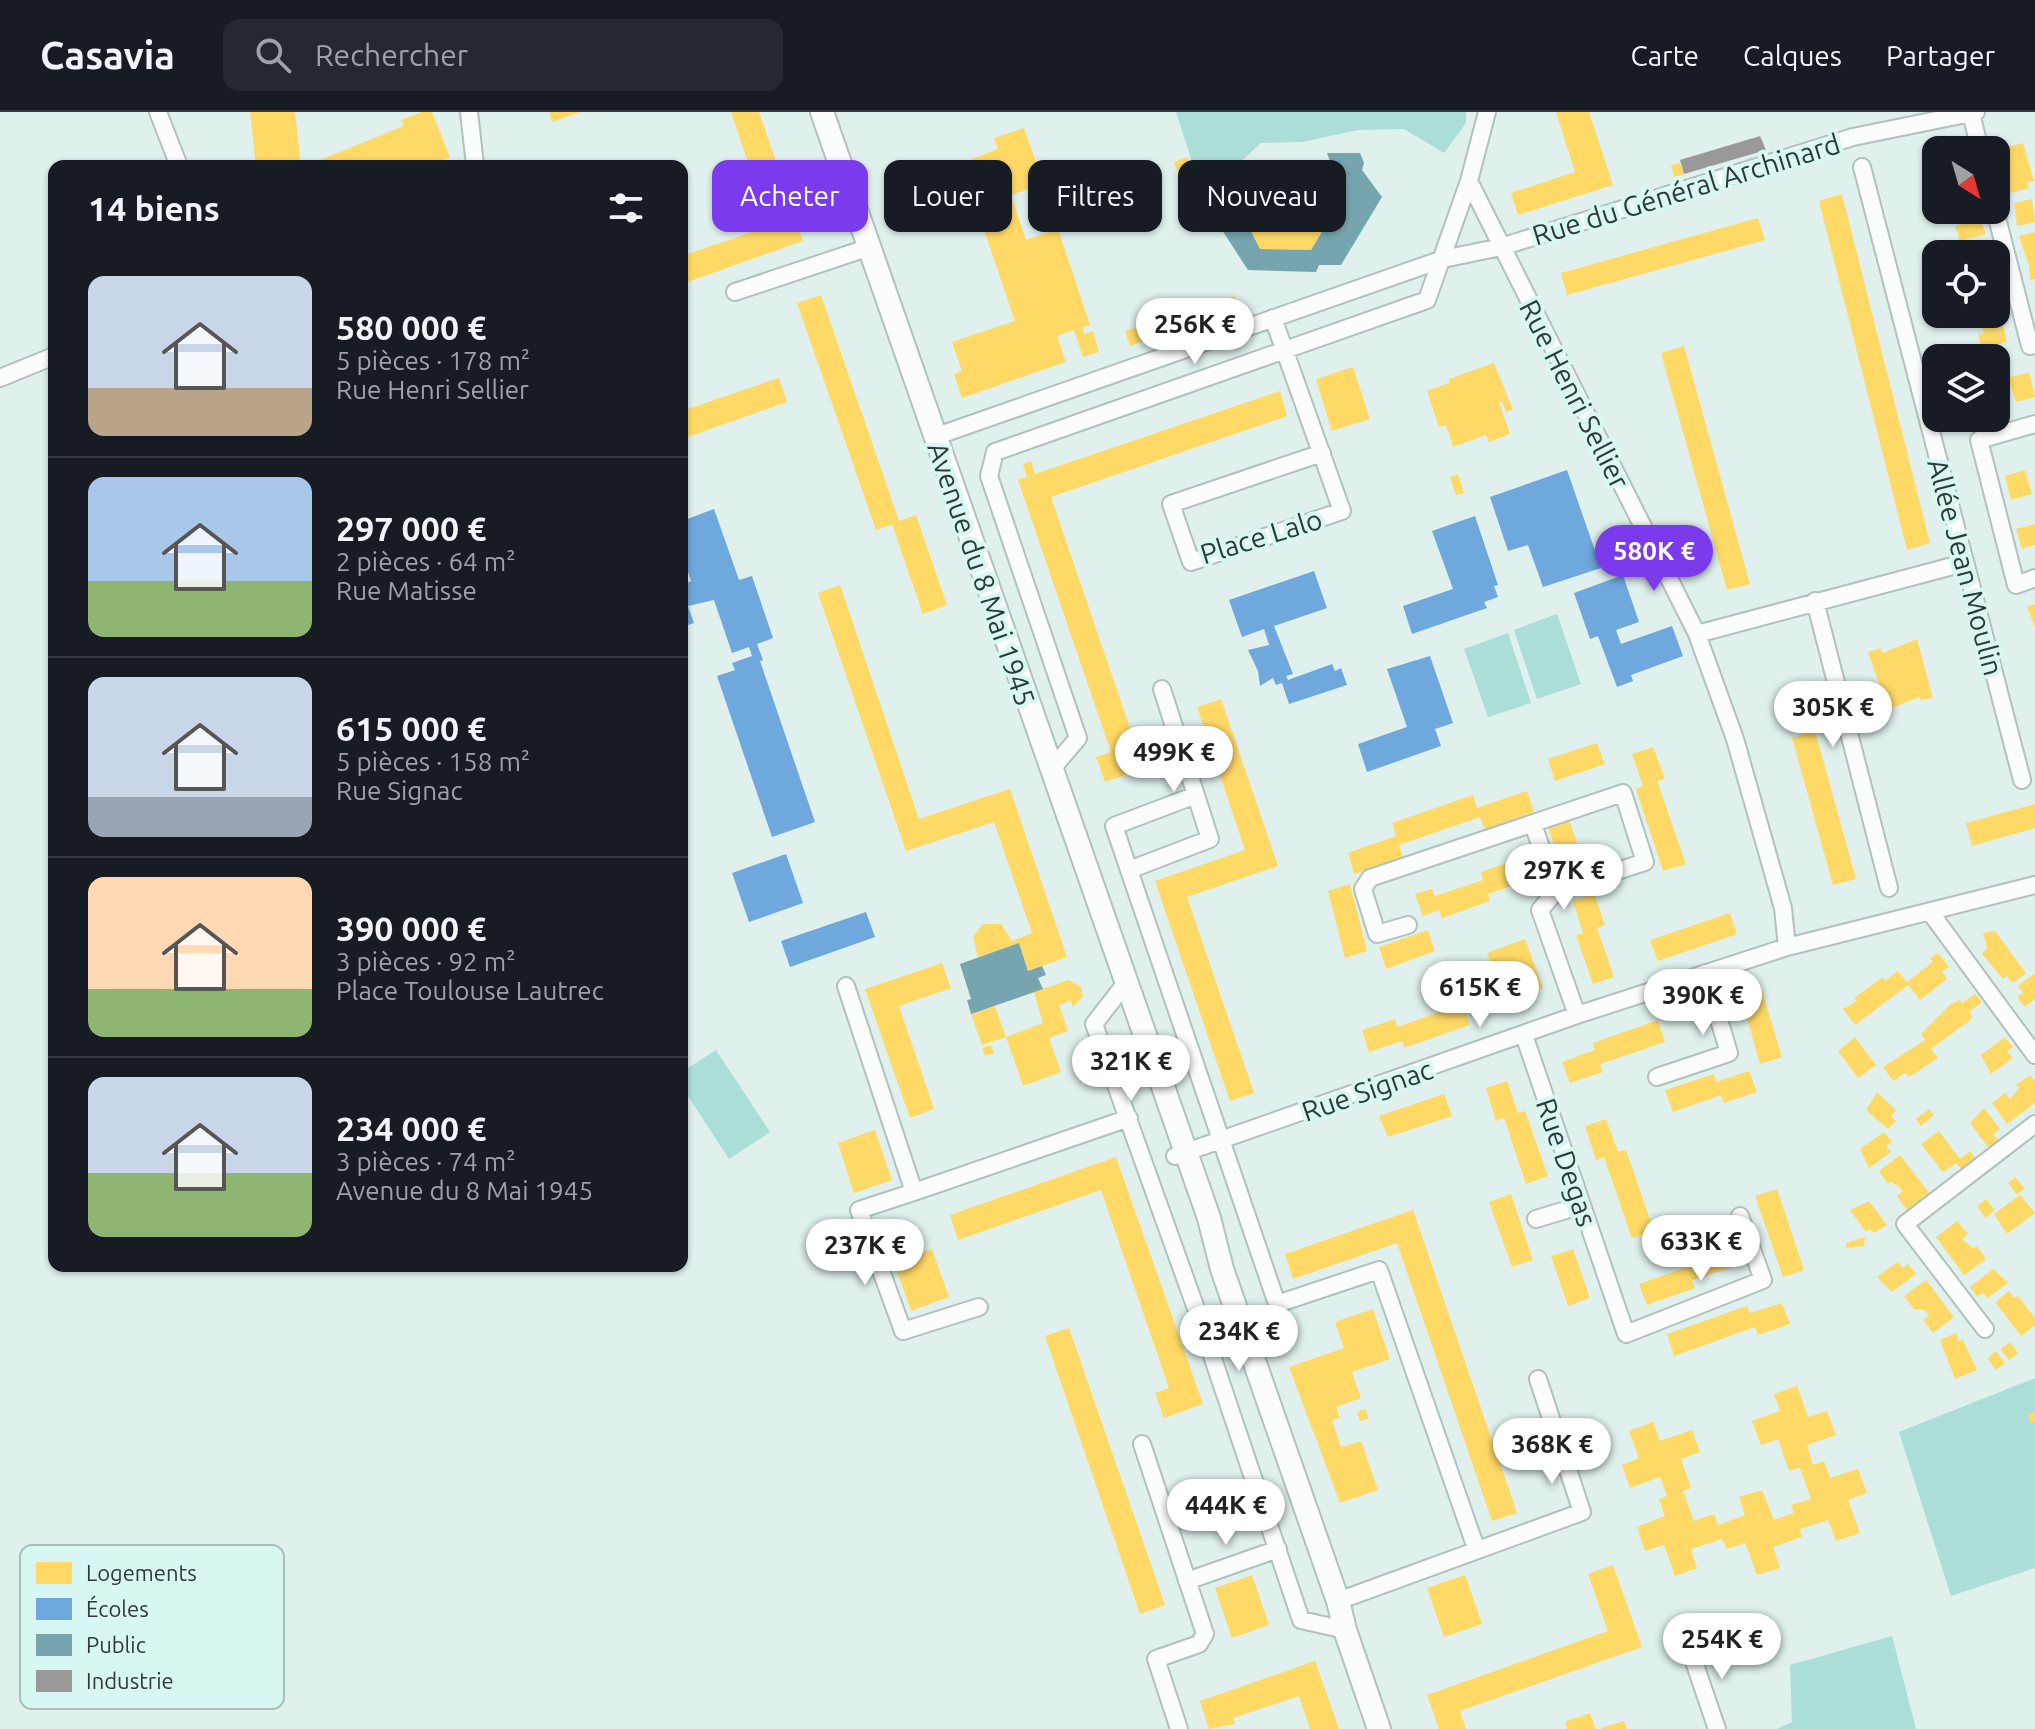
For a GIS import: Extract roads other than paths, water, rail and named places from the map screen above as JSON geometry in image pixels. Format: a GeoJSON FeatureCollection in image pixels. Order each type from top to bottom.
{"type":"FeatureCollection","features":[{"type":"Feature","properties":{"kind":"main road","name":"Avenue du 8 Mai 1945"},"geometry":{"type":"LineString","coordinates":[[822,112],[1125,984],[1142,1036],[1151,1090],[1180,1154],[1222,1269],[1338,1601],[1379,1729]]}},
{"type":"Feature","properties":{"kind":"street"},"geometry":{"type":"LineString","coordinates":[[158,112],[177,160]]}},
{"type":"Feature","properties":{"kind":"street"},"geometry":{"type":"LineString","coordinates":[[469,112],[474,160]]}},
{"type":"Feature","properties":{"kind":"street"},"geometry":{"type":"LineString","coordinates":[[1051,770],[1078,738],[989,476],[995,452],[1427,300],[1469,181],[1487,112]]}},
{"type":"Feature","properties":{"kind":"street"},"geometry":{"type":"LineString","coordinates":[[1974,113],[1978,136]]}},
{"type":"Feature","properties":{"kind":"street","name":"Rue du Général Archinard"},"geometry":{"type":"LineString","coordinates":[[934,437],[1443,259],[1501,247],[1853,137],[1974,113]]}},
{"type":"Feature","properties":{"kind":"street","name":"Allée Jean Moulin"},"geometry":{"type":"LineString","coordinates":[[1862,167],[2022,780]]}},
{"type":"Feature","properties":{"kind":"street","name":"Rue Henri Sellier"},"geometry":{"type":"LineString","coordinates":[[1469,181],[1697,634],[1739,754],[1783,908],[1787,947]]}},
{"type":"Feature","properties":{"kind":"street"},"geometry":{"type":"LineString","coordinates":[[1999,224],[2030,346],[2035,345]]}},
{"type":"Feature","properties":{"kind":"street"},"geometry":{"type":"LineString","coordinates":[[735,292],[870,247]]}},
{"type":"Feature","properties":{"kind":"street","name":"Place Lalo"},"geometry":{"type":"LineString","coordinates":[[1273,318],[1286,352],[1322,453],[1342,511],[1191,562],[1171,504],[1322,453]]}},
{"type":"Feature","properties":{"kind":"street"},"geometry":{"type":"LineString","coordinates":[[0,378],[48,358]]}},
{"type":"Feature","properties":{"kind":"street"},"geometry":{"type":"LineString","coordinates":[[2035,424],[1979,440],[2016,585],[2035,578]]}},
{"type":"Feature","properties":{"kind":"street"},"geometry":{"type":"LineString","coordinates":[[1697,634],[1964,563]]}},
{"type":"Feature","properties":{"kind":"street"},"geometry":{"type":"LineString","coordinates":[[1815,601],[1889,888]]}},
{"type":"Feature","properties":{"kind":"street"},"geometry":{"type":"LineString","coordinates":[[1129,870],[1210,839],[1162,689]]}},
{"type":"Feature","properties":{"kind":"street"},"geometry":{"type":"LineString","coordinates":[[1408,925],[1377,934],[1363,889],[1370,878],[1623,793],[1645,862],[1556,891],[1540,910],[1577,1015]]}},
{"type":"Feature","properties":{"kind":"street"},"geometry":{"type":"LineString","coordinates":[[1196,795],[1114,826],[1277,1304],[1379,1270],[1476,1548]]}},
{"type":"Feature","properties":{"kind":"street"},"geometry":{"type":"LineString","coordinates":[[1533,824],[1556,891]]}},
{"type":"Feature","properties":{"kind":"street","name":"Rue Signac"},"geometry":{"type":"LineString","coordinates":[[1180,1154],[1577,1015],[1787,947],[2035,885]]}},
{"type":"Feature","properties":{"kind":"street"},"geometry":{"type":"LineString","coordinates":[[1930,912],[2035,1055]]}},
{"type":"Feature","properties":{"kind":"street"},"geometry":{"type":"LineString","coordinates":[[1657,1077],[1729,1053],[1705,973]]}},
{"type":"Feature","properties":{"kind":"street"},"geometry":{"type":"LineString","coordinates":[[1125,984],[1094,1024],[1301,1620],[1345,1630]]}},
{"type":"Feature","properties":{"kind":"street"},"geometry":{"type":"LineString","coordinates":[[846,986],[914,1192]]}},
{"type":"Feature","properties":{"kind":"street","name":"Rue Degas"},"geometry":{"type":"LineString","coordinates":[[1524,1035],[1626,1334],[1763,1280],[1740,1216]]}},
{"type":"Feature","properties":{"kind":"street"},"geometry":{"type":"LineString","coordinates":[[979,1307],[903,1331],[859,1210],[1129,1118]]}},
{"type":"Feature","properties":{"kind":"street"},"geometry":{"type":"LineString","coordinates":[[1985,1329],[1905,1224],[2035,1124]]}},
{"type":"Feature","properties":{"kind":"street"},"geometry":{"type":"LineString","coordinates":[[1536,1219],[1582,1205]]}},
{"type":"Feature","properties":{"kind":"street"},"geometry":{"type":"LineString","coordinates":[[1338,1601],[1476,1548],[1582,1512],[1538,1379]]}},
{"type":"Feature","properties":{"kind":"street"},"geometry":{"type":"LineString","coordinates":[[1142,1444],[1205,1634],[1199,1644],[1156,1659],[1179,1729]]}},
{"type":"Feature","properties":{"kind":"street"},"geometry":{"type":"LineString","coordinates":[[1187,1581],[1278,1549]]}},
{"type":"Feature","properties":{"kind":"street"},"geometry":{"type":"LineString","coordinates":[[1689,1647],[1717,1729]]}}]}
